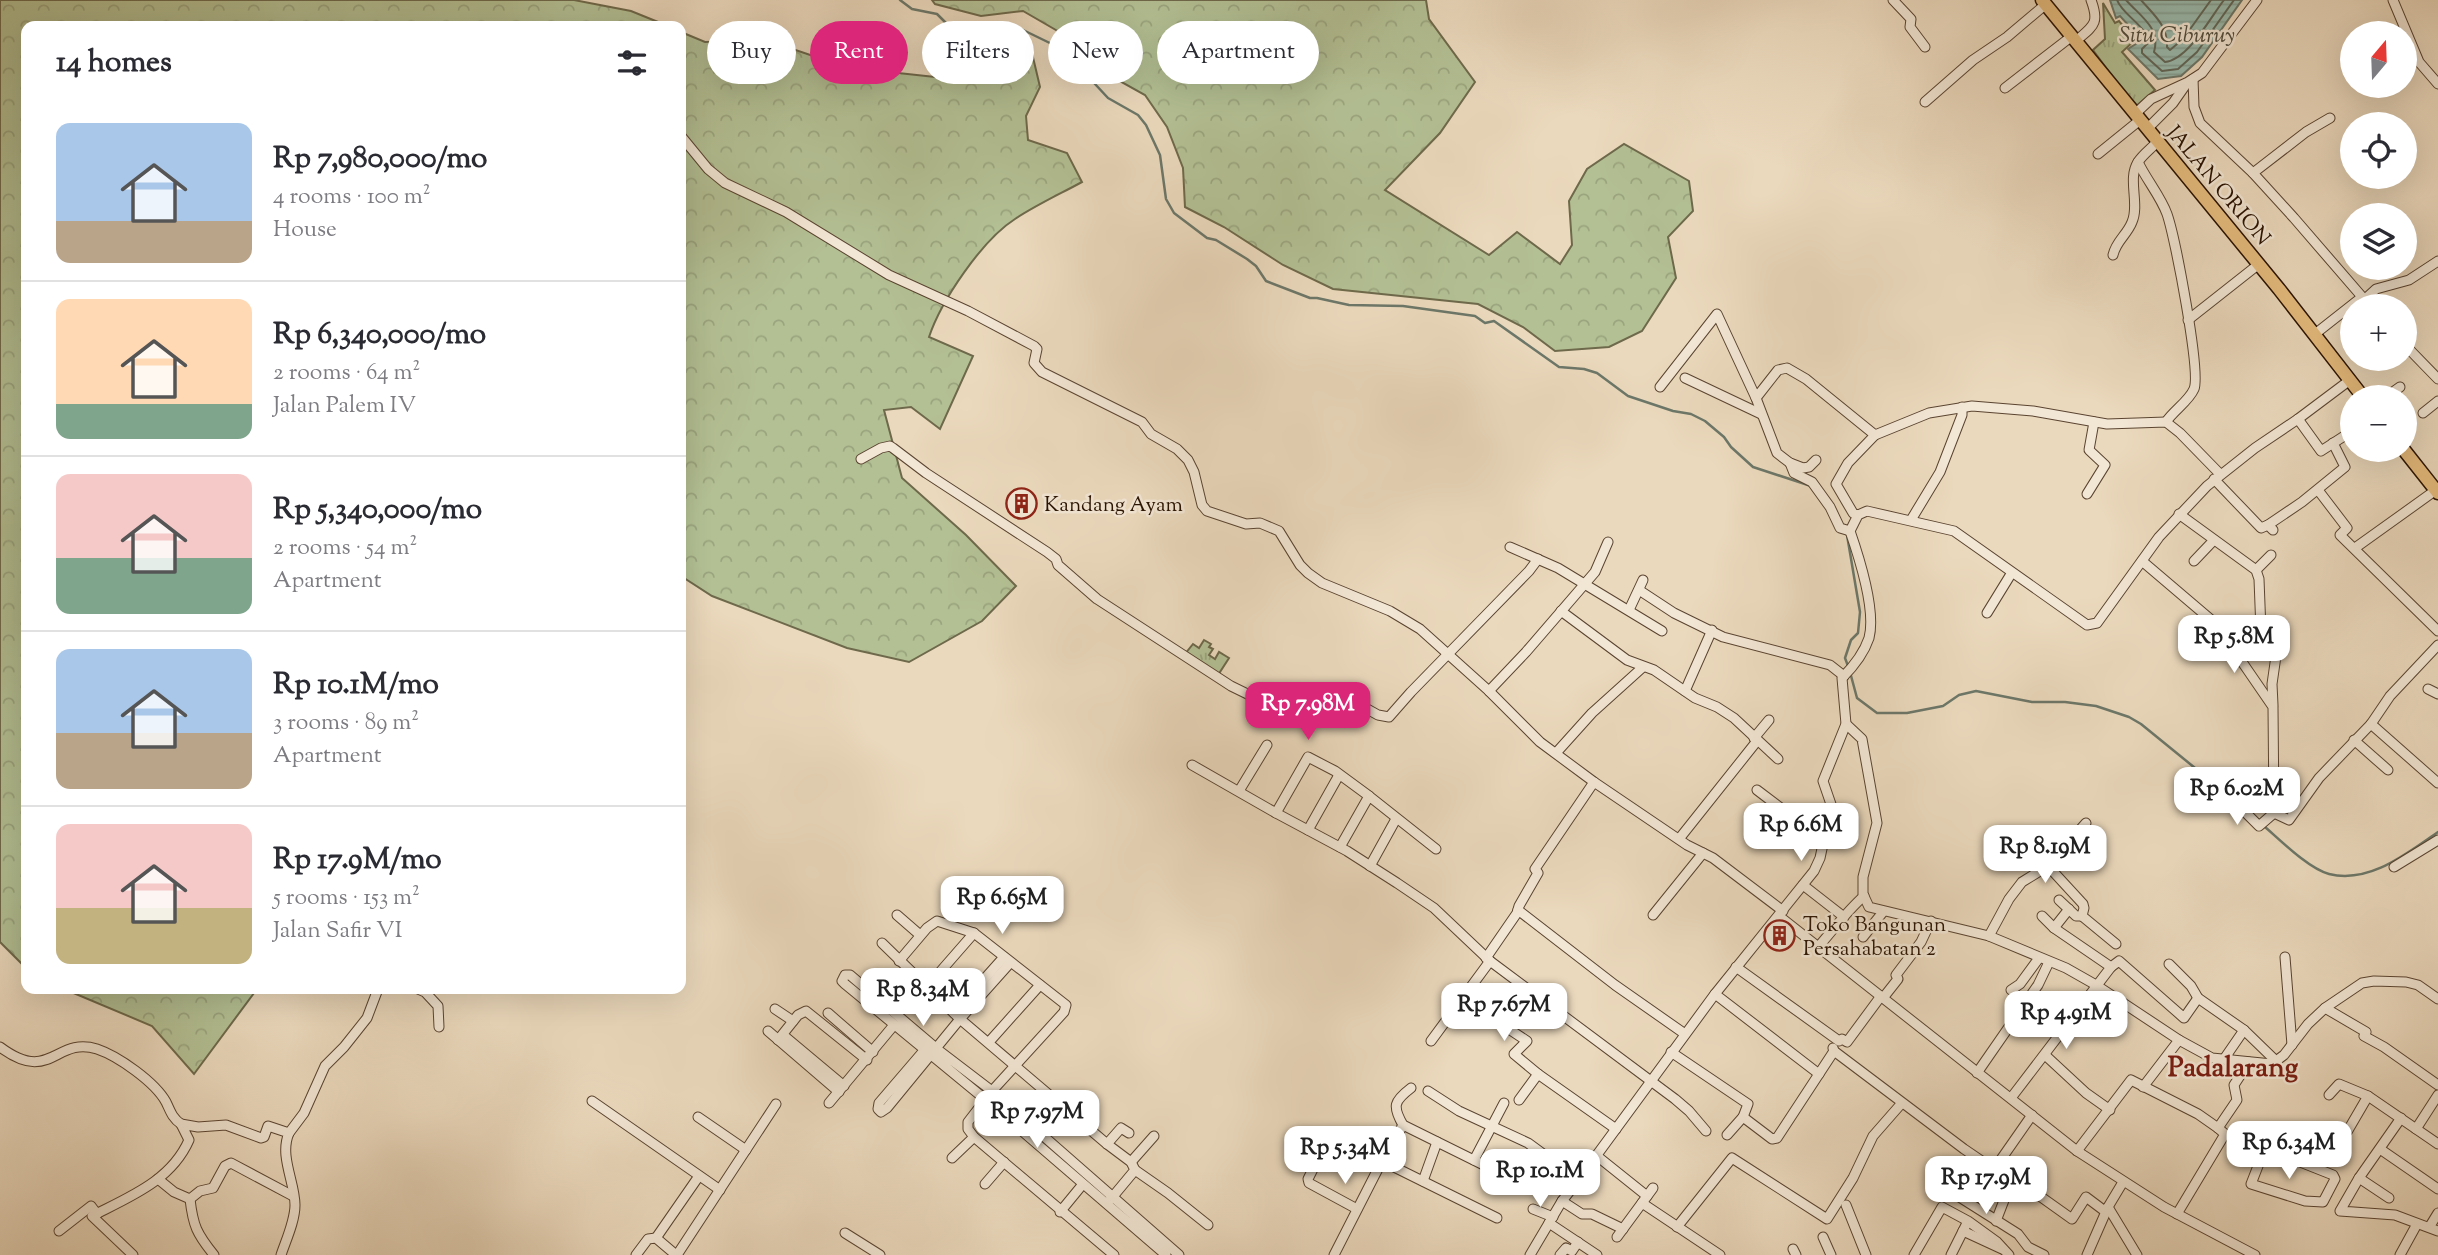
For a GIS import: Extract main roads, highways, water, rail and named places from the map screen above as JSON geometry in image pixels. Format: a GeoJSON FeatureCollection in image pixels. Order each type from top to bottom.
{"type":"FeatureCollection","features":[{"type":"Feature","properties":{"kind":"highway","name":"JALAN ORION"},"geometry":{"type":"LineString","coordinates":[[2044,2],[2259,264],[2354,385]]}},
{"type":"Feature","properties":{"kind":"highway"},"geometry":{"type":"LineString","coordinates":[[2413,462],[2437,492]]}},
{"type":"Feature","properties":{"kind":"water","name":"Situ Ciburuy"},"geometry":{"type":"Polygon","coordinates":[[[2110,0],[2242,0],[2202,57],[2181,76],[2158,79],[2128,49],[2142,40],[2120,16],[2116,18],[2110,0]]]}},
{"type":"Feature","properties":{"kind":"waterway"},"geometry":{"type":"LineString","coordinates":[[900,0],[912,9],[937,14],[947,24],[963,25],[975,35],[994,38],[1013,28],[1019,28],[1058,47],[1071,64],[1082,70],[1108,98],[1138,115],[1146,125],[1160,155],[1166,199],[1174,213],[1207,238],[1216,240],[1247,259],[1256,266],[1266,281],[1310,298],[1349,305],[1403,306],[1475,316],[1485,323],[1494,321],[1559,367],[1597,373],[1628,396],[1691,414],[1705,421],[1724,437],[1753,467],[1811,486]]}},
{"type":"Feature","properties":{"kind":"waterway"},"geometry":{"type":"LineString","coordinates":[[1847,535],[1860,612],[1858,633],[1851,640],[1845,658],[1848,666]]}},
{"type":"Feature","properties":{"kind":"waterway"},"geometry":{"type":"LineString","coordinates":[[1850,672],[1857,698],[1877,713],[1907,713],[1943,706],[1959,695],[1976,691],[2032,702],[2096,706],[2141,724],[2211,781]]}},
{"type":"Feature","properties":{"kind":"waterway"},"geometry":{"type":"LineString","coordinates":[[2264,826],[2313,866],[2329,874],[2344,876],[2359,875],[2387,865],[2438,832]]}},
{"type":"Feature","properties":{"kind":"place","name":"Kandang Ayam"},"geometry":{"type":"Point","coordinates":[1021,504]}},
{"type":"Feature","properties":{"kind":"place","name":"Toko Bangunan Persahabatan 2"},"geometry":{"type":"Point","coordinates":[1780,936]}},
{"type":"Feature","properties":{"kind":"district","name":"Padalarang"},"geometry":{"type":"Point","coordinates":[2233,1066]}}]}
